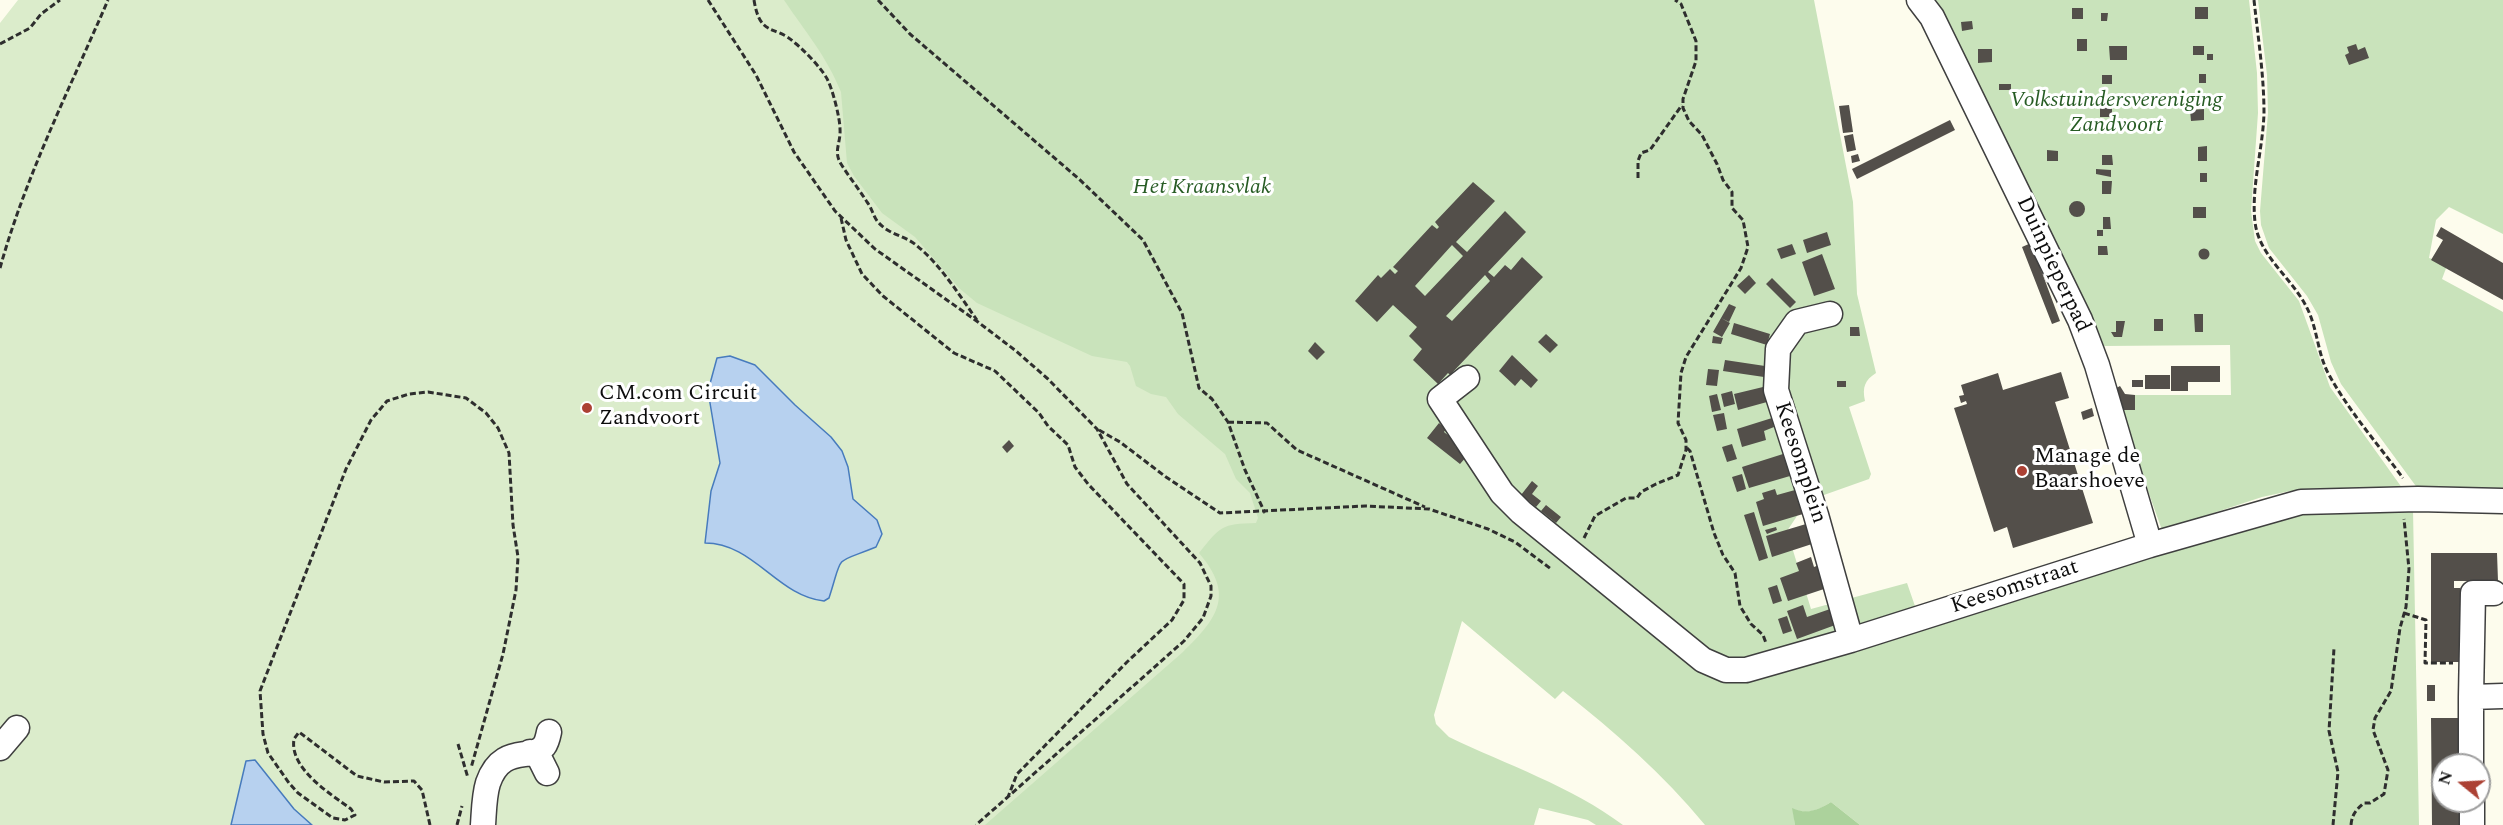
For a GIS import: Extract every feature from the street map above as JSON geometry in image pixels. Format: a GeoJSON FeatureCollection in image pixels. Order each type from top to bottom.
{"type":"FeatureCollection","features":[{"type":"Feature","properties":{"kind":"street","name":"Duinpieperpad"},"geometry":{"type":"LineString","coordinates":[[1919,0],[1932,17],[2079,320],[2097,365],[2150,545]]}},
{"type":"Feature","properties":{"kind":"street","name":"Keesomplein"},"geometry":{"type":"LineString","coordinates":[[1830,314],[1797,322],[1778,350],[1776,390],[1816,515],[1851,640]]}},
{"type":"Feature","properties":{"kind":"street","name":"Keesomstraat"},"geometry":{"type":"LineString","coordinates":[[1467,378],[1440,399],[1502,493],[1521,512],[1575,546],[1703,660],[1736,671],[1851,640],[2150,545],[2301,502],[2411,499],[2503,501]]}},
{"type":"Feature","properties":{"kind":"street"},"geometry":{"type":"LineString","coordinates":[[2471,753],[2473,593],[2494,593]]}},
{"type":"Feature","properties":{"kind":"street"},"geometry":{"type":"LineString","coordinates":[[2471,697],[2503,696]]}},
{"type":"Feature","properties":{"kind":"street"},"geometry":{"type":"LineString","coordinates":[[0,748],[17,728]]}},
{"type":"Feature","properties":{"kind":"street"},"geometry":{"type":"LineString","coordinates":[[483,825],[486,790],[495,769],[510,756],[535,752],[544,746],[549,732]]}},
{"type":"Feature","properties":{"kind":"street"},"geometry":{"type":"LineString","coordinates":[[530,752],[539,757],[547,772]]}},
{"type":"Feature","properties":{"kind":"path"},"geometry":{"type":"LineString","coordinates":[[0,44],[30,28],[41,14],[60,0]]}},
{"type":"Feature","properties":{"kind":"path"},"geometry":{"type":"LineString","coordinates":[[0,268],[29,183],[108,0]]}},
{"type":"Feature","properties":{"kind":"path"},"geometry":{"type":"LineString","coordinates":[[708,0],[756,75],[794,152],[840,216],[875,249],[978,322],[1048,379],[1097,429],[1127,484],[1200,563],[1211,586],[1209,606],[1197,627],[1184,641],[976,825]]}},
{"type":"Feature","properties":{"kind":"path"},"geometry":{"type":"LineString","coordinates":[[754,0],[756,13],[761,22],[773,32],[794,41],[826,75],[833,91],[840,129],[836,153],[840,163],[869,204],[876,221],[889,233],[915,244],[926,254],[954,286],[978,322]]}},
{"type":"Feature","properties":{"kind":"path"},"geometry":{"type":"LineString","coordinates":[[878,0],[910,34],[1079,179],[1143,240],[1182,313],[1199,388],[1212,399],[1228,422],[1245,470],[1265,513]]}},
{"type":"Feature","properties":{"kind":"path"},"geometry":{"type":"LineString","coordinates":[[1638,178],[1638,162],[1641,153],[1650,150],[1683,105],[1696,61],[1696,41],[1681,4],[1675,0]]}},
{"type":"Feature","properties":{"kind":"path"},"geometry":{"type":"LineString","coordinates":[[2254,0],[2264,115],[2255,204],[2255,222],[2259,240],[2307,307],[2322,358],[2336,387],[2411,499],[2409,569],[2404,613],[2391,691],[2375,718],[2373,730],[2388,770],[2384,794],[2370,803],[2364,803],[2356,810],[2351,825]]}},
{"type":"Feature","properties":{"kind":"path"},"geometry":{"type":"LineString","coordinates":[[1575,546],[1594,516],[1626,498],[1637,498],[1641,492],[1678,475],[1686,447],[1686,440],[1678,423],[1681,373],[1686,357],[1741,268],[1748,247],[1743,220],[1732,208],[1732,192],[1723,180],[1702,135],[1689,121],[1683,105]]}},
{"type":"Feature","properties":{"kind":"path"},"geometry":{"type":"LineString","coordinates":[[840,216],[846,240],[862,274],[883,296],[954,353],[995,370],[1039,413],[1068,446],[1075,467],[1088,484],[1184,584],[1184,600],[1179,611],[1024,766],[1017,774],[1007,798]]}},
{"type":"Feature","properties":{"kind":"path"},"geometry":{"type":"LineString","coordinates":[[430,825],[422,790],[414,781],[384,782],[357,776],[299,732],[294,739],[294,750],[313,781],[351,809],[355,816],[345,820],[333,818],[298,793],[268,753],[263,734],[260,691],[346,470],[371,420],[387,401],[409,394],[428,392],[466,398],[486,413],[498,428],[509,453],[511,466],[513,525],[518,557],[516,590],[503,654],[468,780]]}},
{"type":"Feature","properties":{"kind":"path"},"geometry":{"type":"LineString","coordinates":[[1228,422],[1267,423],[1297,450],[1429,509],[1488,529],[1515,542],[1551,569]]}},
{"type":"Feature","properties":{"kind":"path"},"geometry":{"type":"LineString","coordinates":[[1097,429],[1120,442],[1166,477],[1220,513],[1265,513],[1365,506],[1429,509]]}},
{"type":"Feature","properties":{"kind":"path"},"geometry":{"type":"LineString","coordinates":[[1686,447],[1690,451],[1714,533],[1723,555],[1735,573],[1740,606],[1751,624],[1771,647]]}},
{"type":"Feature","properties":{"kind":"path"},"geometry":{"type":"LineString","coordinates":[[2404,613],[2426,620],[2425,663],[2472,663]]}},
{"type":"Feature","properties":{"kind":"path"},"geometry":{"type":"LineString","coordinates":[[2333,825],[2338,772],[2329,731],[2334,648]]}},
{"type":"Feature","properties":{"kind":"path"},"geometry":{"type":"LineString","coordinates":[[457,825],[465,796]]}},
{"type":"Feature","properties":{"kind":"green space","name":"CM.com Circuit Zandvoort"},"geometry":{"type":"Polygon","coordinates":[[[18,0],[784,0],[822,55],[841,92],[847,163],[882,213],[915,237],[959,288],[977,303],[1092,356],[1127,362],[1136,386],[1151,394],[1166,397],[1178,414],[1225,454],[1236,479],[1250,493],[1258,518],[1256,523],[1235,524],[1223,528],[1199,553],[1217,581],[1218,606],[1213,617],[1183,652],[985,825],[0,825],[0,23],[18,0]]]}},
{"type":"Feature","properties":{"kind":"green space","name":"Het Kraansvlak"},"geometry":{"type":"Polygon","coordinates":[[[674,0],[1814,0],[1853,202],[1857,294],[1876,373],[1865,384],[1865,401],[1849,407],[1871,474],[1869,479],[1807,501],[1787,531],[1811,609],[1907,583],[1916,609],[1707,674],[2282,513],[2413,510],[2419,825],[1860,825],[1831,802],[1813,811],[1803,812],[1793,809],[1795,825],[1705,825],[1638,754],[1601,722],[1563,691],[1555,699],[1462,621],[1434,715],[1436,724],[1449,737],[1560,787],[1623,825],[1596,825],[1588,820],[1539,808],[1534,825],[918,825],[674,0]]]}},
{"type":"Feature","properties":{"kind":"green space","name":"Volkstuindersvereniging Zandvoort"},"geometry":{"type":"Polygon","coordinates":[[[1934,0],[2249,0],[2257,73],[2258,113],[2251,211],[2255,241],[2261,253],[2299,301],[2330,387],[2405,492],[2290,491],[2262,497],[2162,530],[2119,410],[2135,410],[2135,395],[2231,395],[2230,345],[2104,346],[1934,0]]]}},
{"type":"Feature","properties":{"kind":"green space"},"geometry":{"type":"Polygon","coordinates":[[[2258,0],[2503,0],[2503,234],[2449,207],[2436,220],[2429,258],[2448,263],[2442,279],[2503,312],[2503,488],[2418,489],[2341,384],[2331,362],[2318,315],[2307,296],[2269,248],[2261,225],[2260,211],[2268,113],[2267,75],[2258,0]]]}},
{"type":"Feature","properties":{"kind":"green space"},"geometry":{"type":"Polygon","coordinates":[[[1831,802],[1860,825],[1795,825],[1792,808],[1812,811],[1831,802]]]}},
{"type":"Feature","properties":{"kind":"water"},"geometry":{"type":"Polygon","coordinates":[[[730,356],[755,365],[831,437],[842,451],[848,467],[853,499],[877,520],[882,534],[876,547],[842,562],[836,573],[829,598],[824,601],[792,590],[738,551],[722,545],[705,543],[711,491],[720,463],[708,391],[717,358],[730,356]]]}},
{"type":"Feature","properties":{"kind":"water"},"geometry":{"type":"Polygon","coordinates":[[[255,760],[294,809],[312,825],[231,825],[246,761],[255,760]]]}},
{"type":"Feature","properties":{"kind":"building"},"geometry":{"type":"Polygon","coordinates":[[[2195,7],[2208,7],[2208,19],[2195,19],[2195,7]]]}},
{"type":"Feature","properties":{"kind":"building"},"geometry":{"type":"Polygon","coordinates":[[[2072,8],[2083,8],[2083,19],[2072,19],[2072,8]]]}},
{"type":"Feature","properties":{"kind":"building"},"geometry":{"type":"Polygon","coordinates":[[[2101,13],[2108,13],[2107,21],[2101,21],[2101,13]]]}},
{"type":"Feature","properties":{"kind":"building"},"geometry":{"type":"Polygon","coordinates":[[[1972,21],[1973,29],[1962,31],[1961,22],[1972,21]]]}},
{"type":"Feature","properties":{"kind":"building"},"geometry":{"type":"Polygon","coordinates":[[[2077,39],[2087,39],[2087,51],[2077,51],[2077,39]]]}},
{"type":"Feature","properties":{"kind":"building"},"geometry":{"type":"Polygon","coordinates":[[[2356,44],[2358,50],[2365,47],[2369,58],[2349,65],[2345,55],[2349,53],[2347,47],[2356,44]]]}},
{"type":"Feature","properties":{"kind":"building"},"geometry":{"type":"Polygon","coordinates":[[[2109,46],[2127,46],[2127,60],[2110,60],[2109,46]]]}},
{"type":"Feature","properties":{"kind":"building"},"geometry":{"type":"Polygon","coordinates":[[[2193,46],[2204,46],[2204,55],[2193,55],[2193,46]]]}},
{"type":"Feature","properties":{"kind":"building"},"geometry":{"type":"Polygon","coordinates":[[[1978,49],[1992,49],[1992,62],[1978,63],[1978,49]]]}},
{"type":"Feature","properties":{"kind":"building"},"geometry":{"type":"Polygon","coordinates":[[[2207,54],[2213,54],[2213,60],[2207,60],[2207,54]]]}},
{"type":"Feature","properties":{"kind":"building"},"geometry":{"type":"Polygon","coordinates":[[[2199,74],[2206,74],[2206,83],[2199,83],[2199,74]]]}},
{"type":"Feature","properties":{"kind":"building"},"geometry":{"type":"Polygon","coordinates":[[[2102,75],[2112,75],[2112,84],[2102,84],[2102,75]]]}},
{"type":"Feature","properties":{"kind":"building"},"geometry":{"type":"Polygon","coordinates":[[[1999,84],[2011,84],[2011,90],[1999,90],[1999,84]]]}},
{"type":"Feature","properties":{"kind":"building"},"geometry":{"type":"Polygon","coordinates":[[[1849,105],[1853,132],[1843,133],[1839,106],[1849,105]]]}},
{"type":"Feature","properties":{"kind":"building"},"geometry":{"type":"Polygon","coordinates":[[[2112,106],[2112,117],[2100,117],[2100,107],[2112,106]]]}},
{"type":"Feature","properties":{"kind":"building"},"geometry":{"type":"Polygon","coordinates":[[[2204,109],[2204,120],[2191,121],[2190,110],[2204,109]]]}},
{"type":"Feature","properties":{"kind":"building"},"geometry":{"type":"Polygon","coordinates":[[[1950,120],[1955,130],[1857,179],[1852,169],[1950,120]]]}},
{"type":"Feature","properties":{"kind":"building"},"geometry":{"type":"Polygon","coordinates":[[[1853,134],[1856,150],[1847,152],[1844,136],[1853,134]]]}},
{"type":"Feature","properties":{"kind":"building"},"geometry":{"type":"Polygon","coordinates":[[[2207,146],[2207,161],[2198,161],[2198,147],[2207,146]]]}},
{"type":"Feature","properties":{"kind":"building"},"geometry":{"type":"Polygon","coordinates":[[[2047,150],[2058,151],[2058,161],[2047,161],[2047,150]]]}},
{"type":"Feature","properties":{"kind":"building"},"geometry":{"type":"Polygon","coordinates":[[[1858,154],[1860,161],[1852,163],[1851,156],[1858,154]]]}},
{"type":"Feature","properties":{"kind":"building"},"geometry":{"type":"Polygon","coordinates":[[[2102,155],[2112,155],[2113,165],[2102,165],[2102,155]]]}},
{"type":"Feature","properties":{"kind":"building"},"geometry":{"type":"Polygon","coordinates":[[[2096,169],[2111,170],[2111,177],[2096,174],[2096,169]]]}},
{"type":"Feature","properties":{"kind":"building"},"geometry":{"type":"Polygon","coordinates":[[[2200,173],[2207,173],[2207,182],[2200,182],[2200,173]]]}},
{"type":"Feature","properties":{"kind":"building"},"geometry":{"type":"Polygon","coordinates":[[[2102,181],[2112,181],[2111,194],[2102,194],[2102,181]]]}},
{"type":"Feature","properties":{"kind":"building"},"geometry":{"type":"Polygon","coordinates":[[[1473,182],[1495,201],[1456,242],[1467,252],[1505,211],[1526,232],[1488,272],[1494,277],[1505,265],[1511,270],[1522,257],[1543,277],[1450,375],[1448,373],[1438,384],[1413,360],[1422,349],[1409,336],[1417,327],[1393,305],[1377,322],[1355,301],[1378,275],[1381,278],[1390,269],[1395,274],[1398,271],[1393,267],[1432,225],[1437,229],[1439,227],[1435,222],[1473,182]],[[1452,245],[1415,286],[1425,296],[1463,256],[1452,245]],[[1485,275],[1446,316],[1452,321],[1490,281],[1485,275]]]}},
{"type":"Feature","properties":{"kind":"building"},"geometry":{"type":"Polygon","coordinates":[[[2077,201],[2085,209],[2077,217],[2069,209],[2077,201]]]}},
{"type":"Feature","properties":{"kind":"building"},"geometry":{"type":"Polygon","coordinates":[[[2193,207],[2206,207],[2206,218],[2193,218],[2193,207]]]}},
{"type":"Feature","properties":{"kind":"building"},"geometry":{"type":"Polygon","coordinates":[[[2103,217],[2110,217],[2111,229],[2103,229],[2103,217]]]}},
{"type":"Feature","properties":{"kind":"building"},"geometry":{"type":"Polygon","coordinates":[[[2441,227],[2503,263],[2503,300],[2431,260],[2443,240],[2436,236],[2441,227]]]}},
{"type":"Feature","properties":{"kind":"building"},"geometry":{"type":"Polygon","coordinates":[[[2097,230],[2103,230],[2103,236],[2097,236],[2097,230]]]}},
{"type":"Feature","properties":{"kind":"building"},"geometry":{"type":"Polygon","coordinates":[[[1827,232],[1831,245],[1807,253],[1803,240],[1827,232]]]}},
{"type":"Feature","properties":{"kind":"building"},"geometry":{"type":"Polygon","coordinates":[[[2031,243],[2060,321],[2052,324],[2022,247],[2031,243]]]}},
{"type":"Feature","properties":{"kind":"building"},"geometry":{"type":"Polygon","coordinates":[[[1792,244],[1796,254],[1781,259],[1777,249],[1792,244]]]}},
{"type":"Feature","properties":{"kind":"building"},"geometry":{"type":"Polygon","coordinates":[[[2098,246],[2107,246],[2108,255],[2098,255],[2098,246]]]}},
{"type":"Feature","properties":{"kind":"building"},"geometry":{"type":"Polygon","coordinates":[[[2204,248],[2210,254],[2204,260],[2198,254],[2204,248]]]}},
{"type":"Feature","properties":{"kind":"building"},"geometry":{"type":"Polygon","coordinates":[[[1822,254],[1835,289],[1814,296],[1802,262],[1822,254]]]}},
{"type":"Feature","properties":{"kind":"building"},"geometry":{"type":"Polygon","coordinates":[[[1749,275],[1756,283],[1745,294],[1737,286],[1749,275]]]}},
{"type":"Feature","properties":{"kind":"building"},"geometry":{"type":"Polygon","coordinates":[[[1772,278],[1796,302],[1790,308],[1766,284],[1772,278]]]}},
{"type":"Feature","properties":{"kind":"building"},"geometry":{"type":"Polygon","coordinates":[[[1729,304],[1736,307],[1729,322],[1721,318],[1729,304]]]}},
{"type":"Feature","properties":{"kind":"building"},"geometry":{"type":"Polygon","coordinates":[[[2194,314],[2203,314],[2203,332],[2195,332],[2194,314]]]}},
{"type":"Feature","properties":{"kind":"building"},"geometry":{"type":"Polygon","coordinates":[[[1721,318],[1730,323],[1722,337],[1713,332],[1721,318]]]}},
{"type":"Feature","properties":{"kind":"building"},"geometry":{"type":"Polygon","coordinates":[[[2154,319],[2163,319],[2163,331],[2154,331],[2154,319]]]}},
{"type":"Feature","properties":{"kind":"building"},"geometry":{"type":"Polygon","coordinates":[[[2116,321],[2125,321],[2122,337],[2114,337],[2111,332],[2116,332],[2116,321]]]}},
{"type":"Feature","properties":{"kind":"building"},"geometry":{"type":"Polygon","coordinates":[[[1734,323],[1770,334],[1767,345],[1731,334],[1734,323]]]}},
{"type":"Feature","properties":{"kind":"building"},"geometry":{"type":"Polygon","coordinates":[[[1850,327],[1859,327],[1860,336],[1850,336],[1850,327]]]}},
{"type":"Feature","properties":{"kind":"building"},"geometry":{"type":"Polygon","coordinates":[[[1546,334],[1558,345],[1550,353],[1538,342],[1546,334]]]}},
{"type":"Feature","properties":{"kind":"building"},"geometry":{"type":"Polygon","coordinates":[[[1713,336],[1723,338],[1721,344],[1712,343],[1713,336]]]}},
{"type":"Feature","properties":{"kind":"building"},"geometry":{"type":"Polygon","coordinates":[[[1315,342],[1325,352],[1317,360],[1308,351],[1315,342]]]}},
{"type":"Feature","properties":{"kind":"building"},"geometry":{"type":"Polygon","coordinates":[[[1512,355],[1538,380],[1531,388],[1521,379],[1515,386],[1499,371],[1512,355]]]}},
{"type":"Feature","properties":{"kind":"building"},"geometry":{"type":"Polygon","coordinates":[[[1725,360],[1765,366],[1764,377],[1723,371],[1725,360]]]}},
{"type":"Feature","properties":{"kind":"building"},"geometry":{"type":"Polygon","coordinates":[[[2171,366],[2220,366],[2220,382],[2188,382],[2188,391],[2171,391],[2171,366]]]}},
{"type":"Feature","properties":{"kind":"building"},"geometry":{"type":"Polygon","coordinates":[[[1708,369],[1719,370],[1717,386],[1706,385],[1708,369]]]}},
{"type":"Feature","properties":{"kind":"building"},"geometry":{"type":"Polygon","coordinates":[[[2061,372],[2069,398],[2055,402],[2093,523],[2013,548],[2007,527],[1994,532],[1954,408],[1967,404],[1966,401],[1961,403],[1959,396],[1964,395],[1961,385],[1998,373],[2003,390],[2061,372]]]}},
{"type":"Feature","properties":{"kind":"building"},"geometry":{"type":"Polygon","coordinates":[[[2145,375],[2170,375],[2170,389],[2145,389],[2145,375]]]}},
{"type":"Feature","properties":{"kind":"building"},"geometry":{"type":"Polygon","coordinates":[[[2132,380],[2143,380],[2143,387],[2132,387],[2132,380]]]}},
{"type":"Feature","properties":{"kind":"building"},"geometry":{"type":"Polygon","coordinates":[[[1837,381],[1846,381],[1846,387],[1837,387],[1837,381]]]}},
{"type":"Feature","properties":{"kind":"building"},"geometry":{"type":"Polygon","coordinates":[[[2120,386],[2125,394],[2135,395],[2135,410],[2119,410],[2111,391],[2120,386]]]}},
{"type":"Feature","properties":{"kind":"building"},"geometry":{"type":"Polygon","coordinates":[[[1763,387],[1767,402],[1738,410],[1734,394],[1763,387]]]}},
{"type":"Feature","properties":{"kind":"building"},"geometry":{"type":"Polygon","coordinates":[[[1732,391],[1735,404],[1724,407],[1721,394],[1732,391]]]}},
{"type":"Feature","properties":{"kind":"building"},"geometry":{"type":"Polygon","coordinates":[[[1717,394],[1721,410],[1712,412],[1709,396],[1717,394]]]}},
{"type":"Feature","properties":{"kind":"building"},"geometry":{"type":"Polygon","coordinates":[[[2092,408],[2094,416],[2083,420],[2081,412],[2092,408]]]}},
{"type":"Feature","properties":{"kind":"building"},"geometry":{"type":"Polygon","coordinates":[[[1724,413],[1727,429],[1717,431],[1713,415],[1724,413]]]}},
{"type":"Feature","properties":{"kind":"building"},"geometry":{"type":"Polygon","coordinates":[[[1772,418],[1774,427],[1764,431],[1766,440],[1742,447],[1737,429],[1772,418]]]}},
{"type":"Feature","properties":{"kind":"building"},"geometry":{"type":"Polygon","coordinates":[[[1439,423],[1446,429],[1444,432],[1458,443],[1455,446],[1467,456],[1460,464],[1427,438],[1439,423]]]}},
{"type":"Feature","properties":{"kind":"building"},"geometry":{"type":"Polygon","coordinates":[[[1009,440],[1014,446],[1007,453],[1002,447],[1009,440]]]}},
{"type":"Feature","properties":{"kind":"building"},"geometry":{"type":"Polygon","coordinates":[[[1732,444],[1737,459],[1727,462],[1722,447],[1732,444]]]}},
{"type":"Feature","properties":{"kind":"building"},"geometry":{"type":"Polygon","coordinates":[[[1783,454],[1790,476],[1749,488],[1742,467],[1783,454]]]}},
{"type":"Feature","properties":{"kind":"building"},"geometry":{"type":"Polygon","coordinates":[[[1742,474],[1746,489],[1737,492],[1732,477],[1742,474]]]}},
{"type":"Feature","properties":{"kind":"building"},"geometry":{"type":"Polygon","coordinates":[[[1532,481],[1538,486],[1532,494],[1541,501],[1536,507],[1521,495],[1532,481]]]}},
{"type":"Feature","properties":{"kind":"building"},"geometry":{"type":"Polygon","coordinates":[[[1775,489],[1777,495],[1795,490],[1803,514],[1763,526],[1756,502],[1764,499],[1762,493],[1775,489]]]}},
{"type":"Feature","properties":{"kind":"building"},"geometry":{"type":"Polygon","coordinates":[[[1546,505],[1561,517],[1556,523],[1541,511],[1546,505]]]}},
{"type":"Feature","properties":{"kind":"building"},"geometry":{"type":"Polygon","coordinates":[[[1754,512],[1768,558],[1759,561],[1744,515],[1754,512]]]}},
{"type":"Feature","properties":{"kind":"building"},"geometry":{"type":"Polygon","coordinates":[[[1806,524],[1812,544],[1772,557],[1766,536],[1806,524]]]}},
{"type":"Feature","properties":{"kind":"building"},"geometry":{"type":"Polygon","coordinates":[[[1776,527],[1777,530],[1767,534],[1765,530],[1776,527]]]}},
{"type":"Feature","properties":{"kind":"building"},"geometry":{"type":"Polygon","coordinates":[[[2431,553],[2497,553],[2498,581],[2454,581],[2454,588],[2460,588],[2460,662],[2431,662],[2431,553]]]}},
{"type":"Feature","properties":{"kind":"building"},"geometry":{"type":"Polygon","coordinates":[[[1811,557],[1814,567],[1819,565],[1827,588],[1788,601],[1780,578],[1799,571],[1796,563],[1811,557]]]}},
{"type":"Feature","properties":{"kind":"building"},"geometry":{"type":"Polygon","coordinates":[[[1777,585],[1782,601],[1773,604],[1768,588],[1777,585]]]}},
{"type":"Feature","properties":{"kind":"building"},"geometry":{"type":"Polygon","coordinates":[[[1803,605],[1807,617],[1833,608],[1838,624],[1797,639],[1787,611],[1803,605]]]}},
{"type":"Feature","properties":{"kind":"building"},"geometry":{"type":"Polygon","coordinates":[[[1787,616],[1792,631],[1783,634],[1778,619],[1787,616]]]}},
{"type":"Feature","properties":{"kind":"building"},"geometry":{"type":"Polygon","coordinates":[[[2427,685],[2435,685],[2435,701],[2427,701],[2427,685]]]}},
{"type":"Feature","properties":{"kind":"building"},"geometry":{"type":"Polygon","coordinates":[[[2431,718],[2460,718],[2460,753],[2431,753],[2431,718]]]}},
{"type":"Feature","properties":{"kind":"building"},"geometry":{"type":"Polygon","coordinates":[[[2432,813],[2460,813],[2460,825],[2432,825],[2432,813]]]}},
{"type":"Feature","properties":{"kind":"place","name":"CM.com Circuit Zandvoort"},"geometry":{"type":"Point","coordinates":[587,408]}},
{"type":"Feature","properties":{"kind":"place","name":"Manage de Baarshoeve"},"geometry":{"type":"Point","coordinates":[2022,471]}}]}
